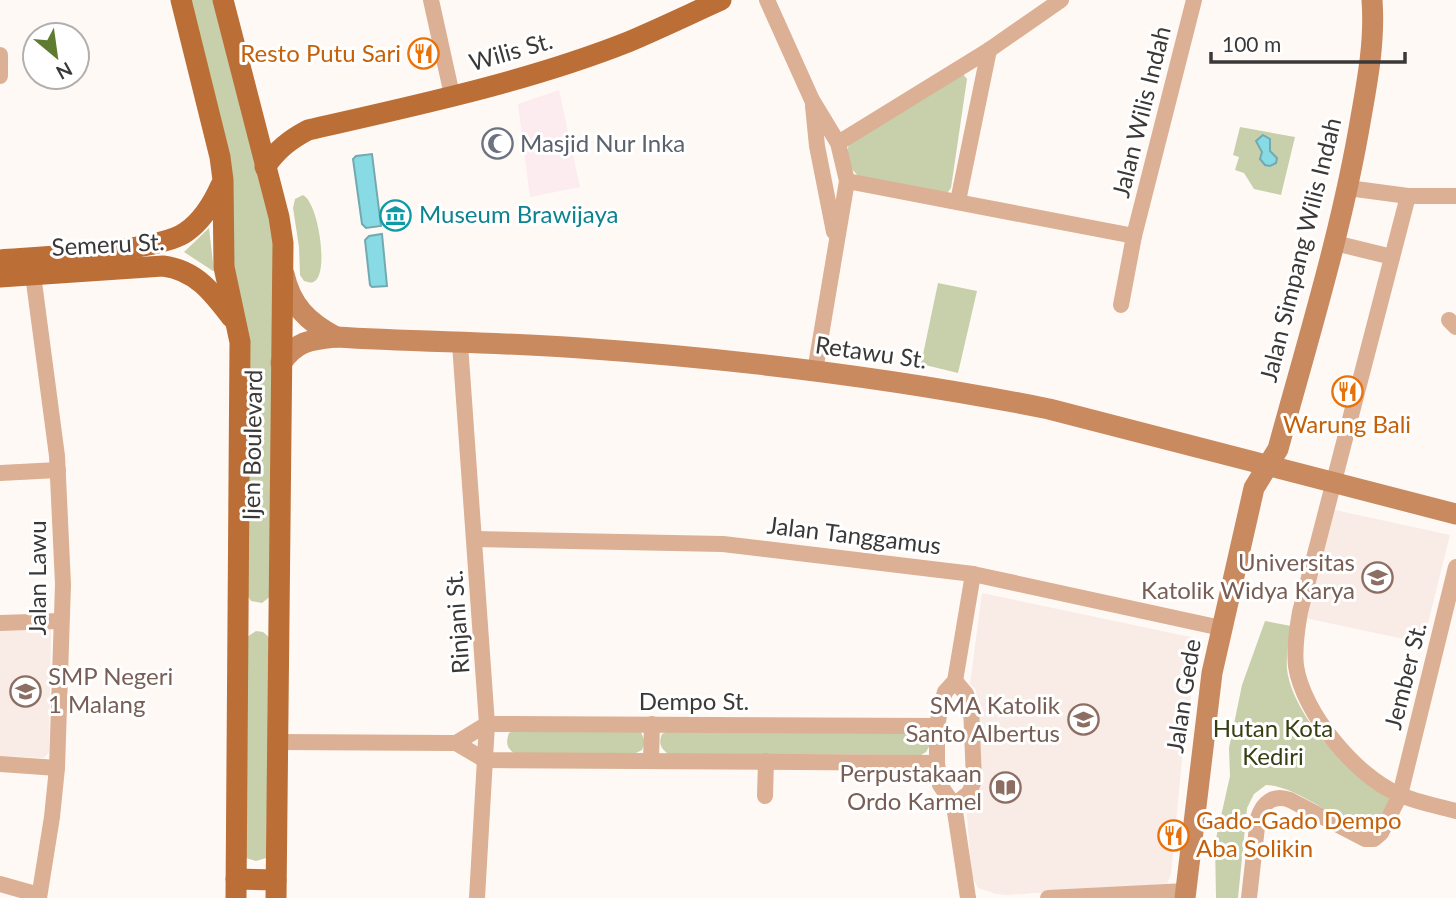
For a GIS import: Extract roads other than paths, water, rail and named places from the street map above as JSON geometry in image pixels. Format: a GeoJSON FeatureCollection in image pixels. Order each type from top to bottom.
{"type":"FeatureCollection","features":[{"type":"Feature","properties":{"kind":"main road","name":"Ijen Boulevard"},"geometry":{"type":"LineString","coordinates":[[181,0],[218,149],[223,180],[224,267],[240,342],[236,888]]}},
{"type":"Feature","properties":{"kind":"main road","name":"Ijen Boulevard"},"geometry":{"type":"LineString","coordinates":[[223,0],[282,234],[284,274],[281,300],[276,889]]}},
{"type":"Feature","properties":{"kind":"main road","name":"Wilis St."},"geometry":{"type":"LineString","coordinates":[[253,121],[269,133],[308,130],[511,80],[627,42],[721,0]]}},
{"type":"Feature","properties":{"kind":"main road","name":"Jalan Simpang Wilis Indah"},"geometry":{"type":"LineString","coordinates":[[1266,466],[1278,449],[1348,188],[1373,32],[1372,0]]}},
{"type":"Feature","properties":{"kind":"main road","name":"Wilis St."},"geometry":{"type":"LineString","coordinates":[[265,167],[283,146],[308,130]]}},
{"type":"Feature","properties":{"kind":"main road","name":"Semeru St."},"geometry":{"type":"LineString","coordinates":[[0,277],[32,266],[173,239],[201,219],[215,199],[223,180]]}},
{"type":"Feature","properties":{"kind":"main road","name":"Semeru St."},"geometry":{"type":"LineString","coordinates":[[0,260],[32,266],[179,268],[207,289],[236,324]]}},
{"type":"Feature","properties":{"kind":"main road"},"geometry":{"type":"LineString","coordinates":[[284,274],[290,295],[301,313],[317,327],[336,337]]}},
{"type":"Feature","properties":{"kind":"main road","name":"Retawu St."},"geometry":{"type":"LineString","coordinates":[[281,363],[291,350],[301,344],[313,339],[336,337],[580,348],[815,371],[992,397],[1049,409],[1456,514]]}},
{"type":"Feature","properties":{"kind":"main road","name":"Jalan Gede"},"geometry":{"type":"LineString","coordinates":[[1186,895],[1212,673],[1254,488],[1266,466]]}},
{"type":"Feature","properties":{"kind":"main road"},"geometry":{"type":"LineString","coordinates":[[239,619],[278,618]]}},
{"type":"Feature","properties":{"kind":"main road"},"geometry":{"type":"LineString","coordinates":[[236,888],[276,889]]}},
{"type":"Feature","properties":{"kind":"street"},"geometry":{"type":"LineString","coordinates":[[431,0],[452,95]]}},
{"type":"Feature","properties":{"kind":"street"},"geometry":{"type":"LineString","coordinates":[[838,143],[989,50],[1062,0]]}},
{"type":"Feature","properties":{"kind":"street","name":"Jalan Wilis Indah"},"geometry":{"type":"LineString","coordinates":[[1121,305],[1134,236],[1194,0]]}},
{"type":"Feature","properties":{"kind":"street"},"geometry":{"type":"LineString","coordinates":[[769,4],[812,100],[838,143],[847,181],[815,371]]}},
{"type":"Feature","properties":{"kind":"street"},"geometry":{"type":"LineString","coordinates":[[958,201],[989,50]]}},
{"type":"Feature","properties":{"kind":"street"},"geometry":{"type":"LineString","coordinates":[[0,55],[0,76]]}},
{"type":"Feature","properties":{"kind":"street"},"geometry":{"type":"LineString","coordinates":[[812,100],[817,145],[836,243]]}},
{"type":"Feature","properties":{"kind":"street","name":"Jalan Wilis Indah"},"geometry":{"type":"LineString","coordinates":[[847,181],[1134,236]]}},
{"type":"Feature","properties":{"kind":"street"},"geometry":{"type":"LineString","coordinates":[[1348,188],[1408,196],[1454,198]]}},
{"type":"Feature","properties":{"kind":"street"},"geometry":{"type":"LineString","coordinates":[[1408,196],[1300,612],[1296,665],[1306,697],[1326,729],[1348,756],[1371,777],[1400,795],[1456,811]]}},
{"type":"Feature","properties":{"kind":"street"},"geometry":{"type":"LineString","coordinates":[[1335,243],[1392,257]]}},
{"type":"Feature","properties":{"kind":"street","name":"Jalan Lawu"},"geometry":{"type":"LineString","coordinates":[[32,266],[58,470],[63,584],[57,768],[39,897]]}},
{"type":"Feature","properties":{"kind":"street","name":"Rinjani St."},"geometry":{"type":"LineString","coordinates":[[460,344],[487,724],[477,898]]}},
{"type":"Feature","properties":{"kind":"street"},"geometry":{"type":"LineString","coordinates":[[0,473],[58,470]]}},
{"type":"Feature","properties":{"kind":"street","name":"Jalan Tanggamus"},"geometry":{"type":"LineString","coordinates":[[475,539],[723,544],[973,574],[1221,628]]}},
{"type":"Feature","properties":{"kind":"street","name":"Jember St."},"geometry":{"type":"LineString","coordinates":[[1249,898],[1258,818],[1270,800],[1282,797],[1290,800],[1370,840],[1381,833],[1400,795],[1456,567]]}},
{"type":"Feature","properties":{"kind":"street"},"geometry":{"type":"LineString","coordinates":[[968,898],[954,805],[940,785],[937,726],[945,692],[955,681],[973,574]]}},
{"type":"Feature","properties":{"kind":"street"},"geometry":{"type":"LineString","coordinates":[[0,623],[61,621]]}},
{"type":"Feature","properties":{"kind":"street"},"geometry":{"type":"LineString","coordinates":[[954,805],[969,793],[974,781],[971,706],[967,694],[955,681]]}},
{"type":"Feature","properties":{"kind":"street"},"geometry":{"type":"LineString","coordinates":[[456,743],[487,724]]}},
{"type":"Feature","properties":{"kind":"street","name":"Dempo St."},"geometry":{"type":"LineString","coordinates":[[487,724],[937,726]]}},
{"type":"Feature","properties":{"kind":"street"},"geometry":{"type":"LineString","coordinates":[[651,760],[652,724]]}},
{"type":"Feature","properties":{"kind":"street"},"geometry":{"type":"LineString","coordinates":[[277,742],[456,743],[485,760],[937,763]]}},
{"type":"Feature","properties":{"kind":"street"},"geometry":{"type":"LineString","coordinates":[[765,761],[765,796]]}},
{"type":"Feature","properties":{"kind":"street"},"geometry":{"type":"LineString","coordinates":[[0,764],[57,768]]}},
{"type":"Feature","properties":{"kind":"street"},"geometry":{"type":"LineString","coordinates":[[0,884],[39,897]]}},
{"type":"Feature","properties":{"kind":"street"},"geometry":{"type":"LineString","coordinates":[[1048,898],[1186,895]]}},
{"type":"Feature","properties":{"kind":"water"},"geometry":{"type":"Polygon","coordinates":[[[1263,135],[1270,139],[1270,151],[1277,158],[1276,163],[1270,166],[1260,159],[1262,152],[1256,141],[1263,135]]]}},
{"type":"Feature","properties":{"kind":"water"},"geometry":{"type":"Polygon","coordinates":[[[372,154],[381,226],[366,228],[362,224],[353,159],[356,156],[372,154]]]}},
{"type":"Feature","properties":{"kind":"water"},"geometry":{"type":"Polygon","coordinates":[[[382,234],[387,286],[372,287],[365,240],[369,236],[382,234]]]}},
{"type":"Feature","properties":{"kind":"place","name":"Resto Putu Sari"},"geometry":{"type":"Point","coordinates":[424,54]}},
{"type":"Feature","properties":{"kind":"place","name":"Masjid Nur Inka"},"geometry":{"type":"Point","coordinates":[497,144]}},
{"type":"Feature","properties":{"kind":"place","name":"Museum Brawijaya"},"geometry":{"type":"Point","coordinates":[396,215]}},
{"type":"Feature","properties":{"kind":"place","name":"Warung Bali"},"geometry":{"type":"Point","coordinates":[1347,391]}},
{"type":"Feature","properties":{"kind":"place","name":"Universitas Katolik Widya Karya"},"geometry":{"type":"Point","coordinates":[1378,577]}},
{"type":"Feature","properties":{"kind":"place","name":"SMP Negeri 1 Malang"},"geometry":{"type":"Point","coordinates":[25,691]}},
{"type":"Feature","properties":{"kind":"place","name":"SMA Katolik Santo Albertus"},"geometry":{"type":"Point","coordinates":[1083,720]}},
{"type":"Feature","properties":{"kind":"place","name":"Perpustakaan Ordo Karmel"},"geometry":{"type":"Point","coordinates":[1005,788]}},
{"type":"Feature","properties":{"kind":"place","name":"Gado-Gado Dempo Aba Solikin"},"geometry":{"type":"Point","coordinates":[1173,835]}},
{"type":"Feature","properties":{"kind":"park label","name":"Hutan Kota Kediri"},"geometry":{"type":"Point","coordinates":[1273,743]}}]}
